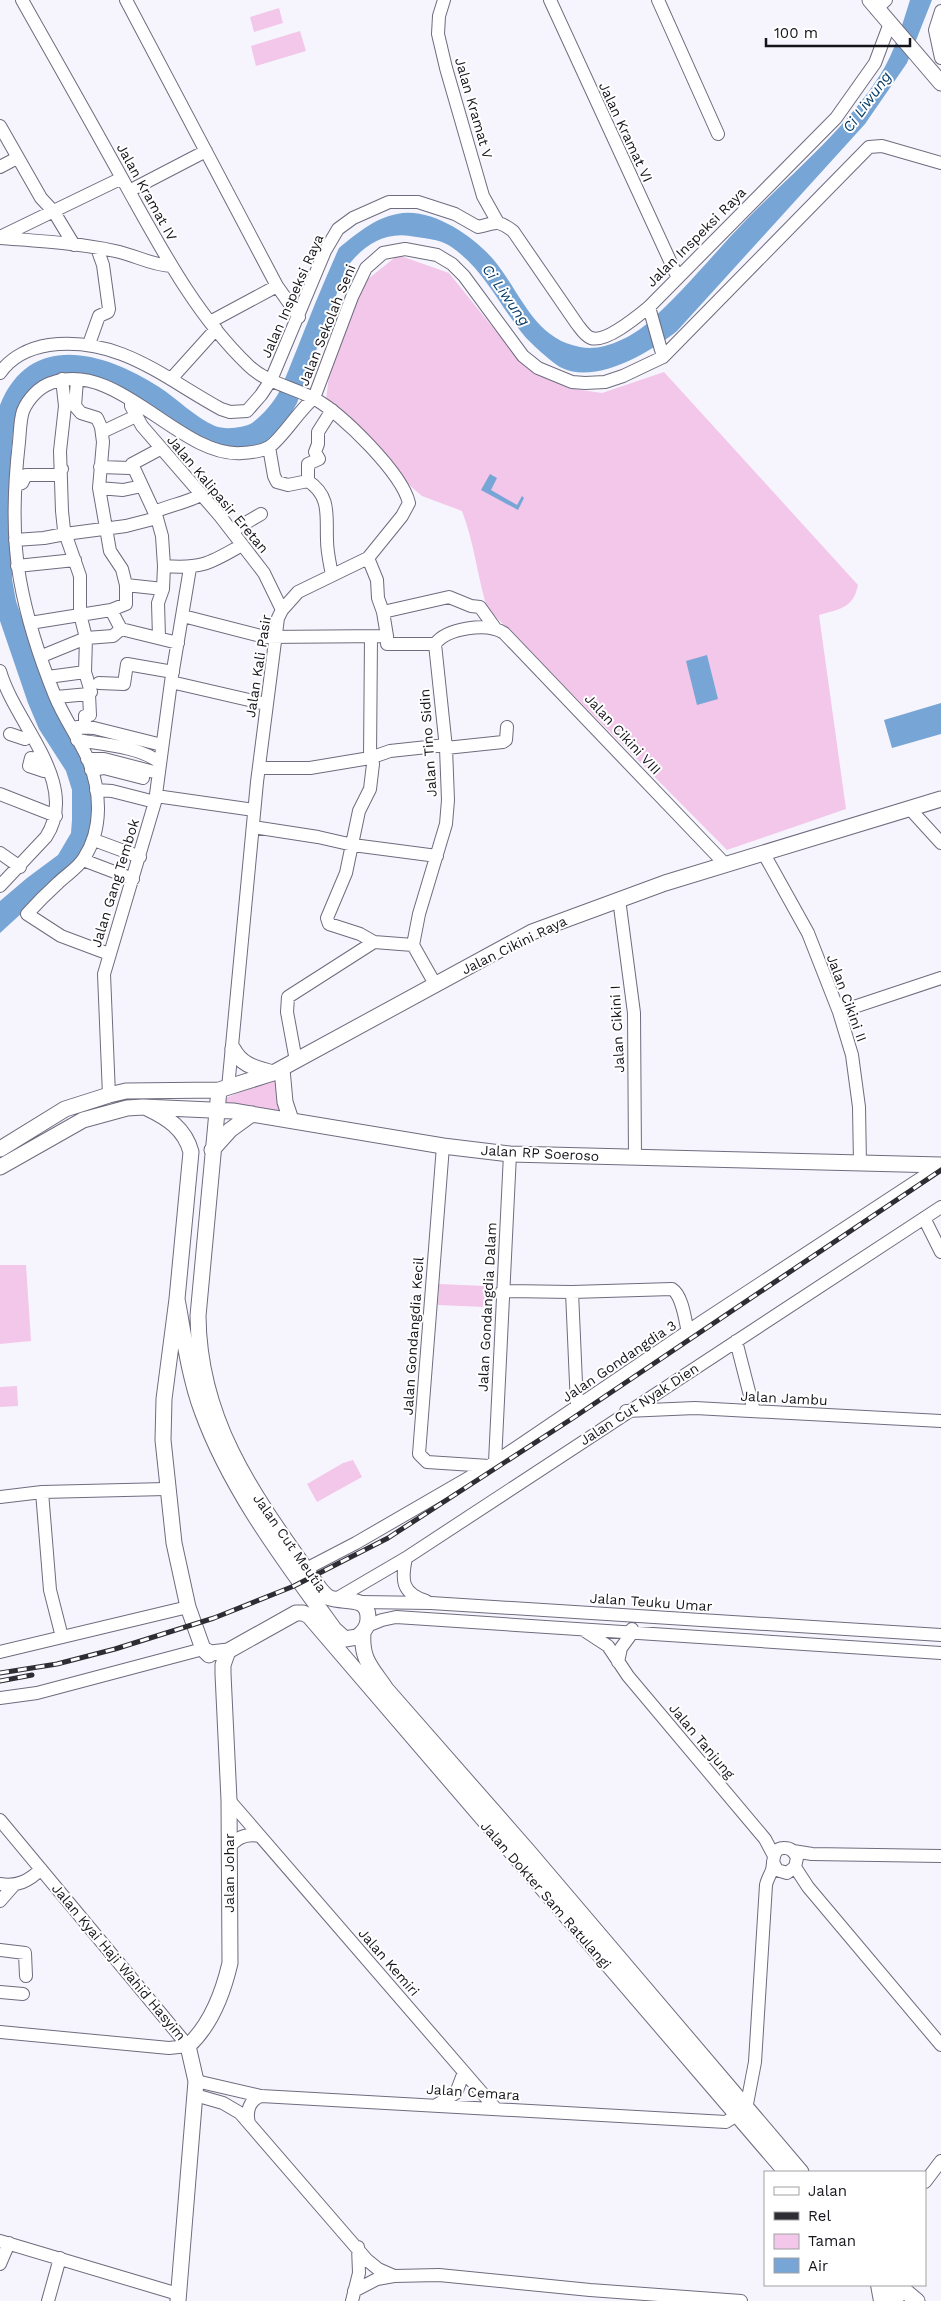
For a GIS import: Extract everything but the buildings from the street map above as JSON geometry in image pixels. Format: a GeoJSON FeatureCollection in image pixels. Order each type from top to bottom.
{"type":"FeatureCollection","features":[{"type":"Feature","properties":{"kind":"main road"},"geometry":{"type":"LineString","coordinates":[[877,3],[892,26],[941,83]]}},
{"type":"Feature","properties":{"kind":"main road","name":"Jalan Cikini Raya"},"geometry":{"type":"LineString","coordinates":[[0,1148],[65,1110],[109,1095],[126,1091],[223,1089],[278,1071],[532,932],[619,899],[941,799]]}},
{"type":"Feature","properties":{"kind":"main road"},"geometry":{"type":"LineString","coordinates":[[233,1049],[238,1058],[246,1064],[278,1071],[291,1120]]}},
{"type":"Feature","properties":{"kind":"main road","name":"Jalan Cut Meutia"},"geometry":{"type":"LineString","coordinates":[[223,1089],[216,1109],[198,1316],[198,1342],[212,1405],[233,1459],[269,1517],[325,1595],[336,1599],[360,1602]]}},
{"type":"Feature","properties":{"kind":"main road"},"geometry":{"type":"LineString","coordinates":[[143,1106],[178,1127],[189,1142],[191,1152],[203,1150],[212,1152],[230,1130],[252,1114]]}},
{"type":"Feature","properties":{"kind":"main road","name":"Jalan RP Soeroso"},"geometry":{"type":"LineString","coordinates":[[0,1167],[83,1120],[127,1108],[143,1106],[216,1109],[443,1146],[510,1154],[941,1165]]}},
{"type":"Feature","properties":{"kind":"main road","name":"Jalan Cut Meutia"},"geometry":{"type":"LineString","coordinates":[[191,1152],[177,1299],[164,1399],[162,1440],[166,1489],[174,1543],[188,1607],[203,1649]]}},
{"type":"Feature","properties":{"kind":"main road","name":"Jalan Cut Meutia"},"geometry":{"type":"LineString","coordinates":[[177,1299],[201,1409],[216,1446],[232,1477],[259,1522],[334,1630],[340,1636],[350,1639],[365,1630]]}},
{"type":"Feature","properties":{"kind":"main road"},"geometry":{"type":"LineString","coordinates":[[360,1602],[368,1615],[365,1630]]}},
{"type":"Feature","properties":{"kind":"main road","name":"Jalan Dokter Sam Ratulangi"},"geometry":{"type":"LineString","coordinates":[[228,1650],[296,1613],[303,1613],[309,1616],[446,1768],[741,2113],[785,2171]]}},
{"type":"Feature","properties":{"kind":"main road","name":"Jalan Dokter Sam Ratulangi"},"geometry":{"type":"LineString","coordinates":[[365,1630],[362,1647],[365,1660],[446,1768]]}},
{"type":"Feature","properties":{"kind":"main road"},"geometry":{"type":"LineString","coordinates":[[203,1649],[211,1653],[228,1650]]}},
{"type":"Feature","properties":{"kind":"main road","name":"Jalan Johar"},"geometry":{"type":"LineString","coordinates":[[203,1649],[213,1660],[223,1688]]}},
{"type":"Feature","properties":{"kind":"main road","name":"Jalan Johar"},"geometry":{"type":"LineString","coordinates":[[188,2046],[202,2033],[224,1987],[230,1963],[229,1800],[223,1688],[223,1665],[228,1650]]}},
{"type":"Feature","properties":{"kind":"main road","name":"Jalan Kyai Haji Wahid Hasyim"},"geometry":{"type":"LineString","coordinates":[[178,2298],[196,2088],[188,2046]]}},
{"type":"Feature","properties":{"kind":"main road","name":"Jalan Dokter Sam Ratulangi"},"geometry":{"type":"LineString","coordinates":[[741,2113],[800,2171]]}},
{"type":"Feature","properties":{"kind":"main road"},"geometry":{"type":"LineString","coordinates":[[883,2286],[893,2295],[917,2301]]}},
{"type":"Feature","properties":{"kind":"street","name":"Jalan Kramat IV"},"geometry":{"type":"LineString","coordinates":[[22,0],[171,266],[213,325],[248,366],[273,381]]}},
{"type":"Feature","properties":{"kind":"street"},"geometry":{"type":"LineString","coordinates":[[126,0],[277,286],[298,317]]}},
{"type":"Feature","properties":{"kind":"street","name":"Jalan Kramat V"},"geometry":{"type":"LineString","coordinates":[[444,0],[439,16],[438,34],[446,68],[484,196],[497,221]]}},
{"type":"Feature","properties":{"kind":"street","name":"Jalan Kramat VI"},"geometry":{"type":"LineString","coordinates":[[550,0],[677,276]]}},
{"type":"Feature","properties":{"kind":"street"},"geometry":{"type":"LineString","coordinates":[[658,0],[718,134]]}},
{"type":"Feature","properties":{"kind":"street"},"geometry":{"type":"LineString","coordinates":[[941,11],[935,30],[941,58]]}},
{"type":"Feature","properties":{"kind":"street","name":"Jalan Inspeksi Raya"},"geometry":{"type":"LineString","coordinates":[[0,373],[19,355],[35,348],[61,344],[89,344],[122,353],[221,409],[239,412],[253,406],[273,381],[325,251],[338,229],[353,218],[390,202],[432,205],[478,227],[497,221],[513,231],[577,324],[588,336],[594,339],[600,338],[650,312],[677,276],[836,118],[875,63],[892,26]]}},
{"type":"Feature","properties":{"kind":"street"},"geometry":{"type":"LineString","coordinates":[[0,126],[45,204],[54,212],[74,245]]}},
{"type":"Feature","properties":{"kind":"street"},"geometry":{"type":"LineString","coordinates":[[650,312],[661,351],[869,147],[882,146],[941,163]]}},
{"type":"Feature","properties":{"kind":"street"},"geometry":{"type":"LineString","coordinates":[[130,191],[206,151]]}},
{"type":"Feature","properties":{"kind":"street"},"geometry":{"type":"LineString","coordinates":[[0,167],[17,158]]}},
{"type":"Feature","properties":{"kind":"street"},"geometry":{"type":"LineString","coordinates":[[0,237],[122,178]]}},
{"type":"Feature","properties":{"kind":"street"},"geometry":{"type":"LineString","coordinates":[[0,237],[97,248],[126,253],[160,266],[171,266]]}},
{"type":"Feature","properties":{"kind":"street"},"geometry":{"type":"LineString","coordinates":[[89,344],[99,316],[108,312],[109,309],[103,265],[97,248]]}},
{"type":"Feature","properties":{"kind":"street","name":"Jalan Sekolah Seni"},"geometry":{"type":"LineString","coordinates":[[310,397],[366,268],[383,253],[405,248],[437,255],[452,264],[464,276],[524,356],[538,368],[556,377],[585,383],[605,382],[661,351]]}},
{"type":"Feature","properties":{"kind":"street"},"geometry":{"type":"LineString","coordinates":[[171,379],[213,325],[277,286]]}},
{"type":"Feature","properties":{"kind":"street"},"geometry":{"type":"LineString","coordinates":[[109,954],[61,936],[27,914],[45,894],[83,860],[94,840],[98,817],[96,790],[89,765],[48,677],[30,623],[17,566],[15,540],[16,485],[23,411],[39,390],[62,379],[77,380],[113,390],[198,441],[220,450],[244,453],[269,447],[310,397]]}},
{"type":"Feature","properties":{"kind":"street"},"geometry":{"type":"LineString","coordinates":[[62,379],[65,406],[60,451],[62,511],[65,534],[80,576],[80,614],[86,638],[85,672],[91,692],[89,694],[90,715],[85,716],[85,726]]}},
{"type":"Feature","properties":{"kind":"street"},"geometry":{"type":"LineString","coordinates":[[30,623],[111,610],[127,601],[122,569],[110,551],[99,488],[104,442],[102,432],[97,418],[81,413],[75,406],[77,380]]}},
{"type":"Feature","properties":{"kind":"street","name":"Jalan Kali Pasir"},"geometry":{"type":"LineString","coordinates":[[223,1089],[233,1049],[259,768],[263,703],[282,610],[298,592],[351,568],[368,558],[408,509],[408,497],[390,469],[363,439],[332,410],[310,397],[273,381]]}},
{"type":"Feature","properties":{"kind":"street","name":"Jalan Kalipasir Eretan"},"geometry":{"type":"LineString","coordinates":[[131,400],[131,406],[136,416],[160,449],[232,531],[264,573],[282,610]]}},
{"type":"Feature","properties":{"kind":"street"},"geometry":{"type":"LineString","coordinates":[[332,410],[318,432],[318,444],[315,452],[319,459],[308,464],[308,480],[324,494],[326,501],[326,542],[332,575]]}},
{"type":"Feature","properties":{"kind":"street"},"geometry":{"type":"LineString","coordinates":[[102,432],[136,416]]}},
{"type":"Feature","properties":{"kind":"street"},"geometry":{"type":"LineString","coordinates":[[269,447],[274,476],[277,482],[288,485],[308,480]]}},
{"type":"Feature","properties":{"kind":"street"},"geometry":{"type":"LineString","coordinates":[[100,467],[130,468],[132,464],[160,449]]}},
{"type":"Feature","properties":{"kind":"street"},"geometry":{"type":"LineString","coordinates":[[132,464],[156,515],[162,536],[164,566],[163,589],[158,603],[159,637]]}},
{"type":"Feature","properties":{"kind":"street"},"geometry":{"type":"LineString","coordinates":[[16,485],[22,483],[26,475],[57,475],[62,469]]}},
{"type":"Feature","properties":{"kind":"street"},"geometry":{"type":"LineString","coordinates":[[99,488],[123,490],[142,486]]}},
{"type":"Feature","properties":{"kind":"street"},"geometry":{"type":"LineString","coordinates":[[15,540],[44,538],[107,528],[156,515],[172,505],[180,506],[201,495]]}},
{"type":"Feature","properties":{"kind":"street"},"geometry":{"type":"LineString","coordinates":[[232,531],[261,514]]}},
{"type":"Feature","properties":{"kind":"street"},"geometry":{"type":"LineString","coordinates":[[164,566],[190,568],[209,563],[242,545]]}},
{"type":"Feature","properties":{"kind":"street"},"geometry":{"type":"LineString","coordinates":[[368,558],[377,580],[378,598],[383,612],[388,644],[435,644],[440,637],[457,632],[480,627],[495,628]]}},
{"type":"Feature","properties":{"kind":"street"},"geometry":{"type":"LineString","coordinates":[[17,566],[75,560]]}},
{"type":"Feature","properties":{"kind":"street","name":"Jalan Gang Tembok"},"geometry":{"type":"LineString","coordinates":[[109,1095],[104,974],[140,857],[155,799],[190,568]]}},
{"type":"Feature","properties":{"kind":"street"},"geometry":{"type":"LineString","coordinates":[[126,585],[163,589]]}},
{"type":"Feature","properties":{"kind":"street","name":"Jalan Cikini VIII"},"geometry":{"type":"LineString","coordinates":[[383,612],[454,597],[471,606],[480,607],[495,628],[519,645],[726,865]]}},
{"type":"Feature","properties":{"kind":"street"},"geometry":{"type":"LineString","coordinates":[[111,610],[120,629]]}},
{"type":"Feature","properties":{"kind":"street"},"geometry":{"type":"LineString","coordinates":[[183,616],[236,631],[275,637],[387,636]]}},
{"type":"Feature","properties":{"kind":"street"},"geometry":{"type":"LineString","coordinates":[[42,656],[86,638],[112,636],[120,629]]}},
{"type":"Feature","properties":{"kind":"street"},"geometry":{"type":"LineString","coordinates":[[120,629],[178,643]]}},
{"type":"Feature","properties":{"kind":"street"},"geometry":{"type":"LineString","coordinates":[[372,637],[370,758],[373,764],[370,789],[359,811],[346,873],[327,918],[329,924],[360,934],[374,942],[413,945],[435,984]]}},
{"type":"Feature","properties":{"kind":"street","name":"Jalan Tino Sidin"},"geometry":{"type":"LineString","coordinates":[[413,945],[418,914],[446,824],[448,800],[446,747],[435,644]]}},
{"type":"Feature","properties":{"kind":"street"},"geometry":{"type":"LineString","coordinates":[[99,682],[124,684],[127,664],[263,703]]}},
{"type":"Feature","properties":{"kind":"street"},"geometry":{"type":"LineString","coordinates":[[0,671],[16,710],[49,770],[57,794],[56,816],[46,837],[20,867],[0,886]]}},
{"type":"Feature","properties":{"kind":"street"},"geometry":{"type":"LineString","coordinates":[[48,677],[85,672]]}},
{"type":"Feature","properties":{"kind":"street"},"geometry":{"type":"LineString","coordinates":[[56,697],[89,694]]}},
{"type":"Feature","properties":{"kind":"street"},"geometry":{"type":"LineString","coordinates":[[70,727],[85,726],[162,745]]}},
{"type":"Feature","properties":{"kind":"street"},"geometry":{"type":"LineString","coordinates":[[259,768],[310,768],[370,758],[390,751],[503,742],[506,740],[507,727]]}},
{"type":"Feature","properties":{"kind":"street"},"geometry":{"type":"LineString","coordinates":[[10,734],[25,739],[30,736]]}},
{"type":"Feature","properties":{"kind":"street"},"geometry":{"type":"LineString","coordinates":[[77,740],[114,746],[154,757],[159,772]]}},
{"type":"Feature","properties":{"kind":"street"},"geometry":{"type":"LineString","coordinates":[[89,765],[104,759],[159,772]]}},
{"type":"Feature","properties":{"kind":"street"},"geometry":{"type":"LineString","coordinates":[[96,790],[155,799],[254,810]]}},
{"type":"Feature","properties":{"kind":"street"},"geometry":{"type":"LineString","coordinates":[[0,794],[56,816]]}},
{"type":"Feature","properties":{"kind":"street"},"geometry":{"type":"LineString","coordinates":[[910,809],[941,843]]}},
{"type":"Feature","properties":{"kind":"street"},"geometry":{"type":"LineString","coordinates":[[253,827],[318,837],[353,845],[437,856]]}},
{"type":"Feature","properties":{"kind":"street"},"geometry":{"type":"LineString","coordinates":[[94,840],[140,857]]}},
{"type":"Feature","properties":{"kind":"street"},"geometry":{"type":"LineString","coordinates":[[0,853],[20,867]]}},
{"type":"Feature","properties":{"kind":"street","name":"Jalan Cikini II"},"geometry":{"type":"LineString","coordinates":[[764,854],[808,934],[839,1012],[852,1054],[860,1164]]}},
{"type":"Feature","properties":{"kind":"street"},"geometry":{"type":"LineString","coordinates":[[83,860],[132,880]]}},
{"type":"Feature","properties":{"kind":"street","name":"Jalan Cikini I"},"geometry":{"type":"LineString","coordinates":[[619,899],[634,1012],[635,1157]]}},
{"type":"Feature","properties":{"kind":"street"},"geometry":{"type":"LineString","coordinates":[[296,1061],[287,1012],[288,997],[374,942]]}},
{"type":"Feature","properties":{"kind":"street"},"geometry":{"type":"LineString","coordinates":[[839,1012],[941,978]]}},
{"type":"Feature","properties":{"kind":"street","name":"Jalan Gondangdia Kecil"},"geometry":{"type":"LineString","coordinates":[[443,1146],[420,1454],[428,1462],[492,1464]]}},
{"type":"Feature","properties":{"kind":"street","name":"Jalan Gondangdia Dalam"},"geometry":{"type":"LineString","coordinates":[[492,1464],[510,1154]]}},
{"type":"Feature","properties":{"kind":"street","name":"Jalan Gondangdia 3"},"geometry":{"type":"LineString","coordinates":[[306,1569],[364,1539],[492,1464],[941,1165]]}},
{"type":"Feature","properties":{"kind":"street","name":"Jalan Cut Nyak Dien"},"geometry":{"type":"LineString","coordinates":[[336,1599],[406,1558],[626,1411],[941,1207]]}},
{"type":"Feature","properties":{"kind":"street"},"geometry":{"type":"LineString","coordinates":[[924,1218],[941,1252]]}},
{"type":"Feature","properties":{"kind":"street"},"geometry":{"type":"LineString","coordinates":[[502,1291],[572,1292],[664,1288],[676,1291],[688,1332]]}},
{"type":"Feature","properties":{"kind":"street"},"geometry":{"type":"LineString","coordinates":[[572,1292],[577,1406]]}},
{"type":"Feature","properties":{"kind":"street"},"geometry":{"type":"LineString","coordinates":[[736,1341],[754,1411]]}},
{"type":"Feature","properties":{"kind":"street","name":"Jalan Jambu"},"geometry":{"type":"LineString","coordinates":[[626,1411],[695,1408],[941,1421]]}},
{"type":"Feature","properties":{"kind":"street"},"geometry":{"type":"LineString","coordinates":[[0,1497],[42,1492],[166,1489]]}},
{"type":"Feature","properties":{"kind":"street"},"geometry":{"type":"LineString","coordinates":[[42,1492],[45,1550],[50,1590],[62,1637]]}},
{"type":"Feature","properties":{"kind":"street"},"geometry":{"type":"LineString","coordinates":[[406,1558],[403,1572],[404,1583],[415,1597],[431,1603]]}},
{"type":"Feature","properties":{"kind":"street","name":"Jalan Teuku Umar"},"geometry":{"type":"LineString","coordinates":[[360,1602],[431,1603],[941,1635]]}},
{"type":"Feature","properties":{"kind":"street"},"geometry":{"type":"LineString","coordinates":[[0,1652],[188,1607]]}},
{"type":"Feature","properties":{"kind":"street"},"geometry":{"type":"LineString","coordinates":[[618,1662],[621,1648],[632,1633],[634,1616]]}},
{"type":"Feature","properties":{"kind":"street"},"geometry":{"type":"LineString","coordinates":[[365,1630],[382,1620],[396,1617],[941,1653]]}},
{"type":"Feature","properties":{"kind":"street"},"geometry":{"type":"LineString","coordinates":[[804,1644],[806,1626]]}},
{"type":"Feature","properties":{"kind":"street","name":"Jalan Tanjung"},"geometry":{"type":"LineString","coordinates":[[578,1628],[604,1642],[618,1662],[765,1839],[775,1847],[941,2045]]}},
{"type":"Feature","properties":{"kind":"street"},"geometry":{"type":"LineString","coordinates":[[0,1698],[37,1693],[203,1649]]}},
{"type":"Feature","properties":{"kind":"street","name":"Jalan Kemiri"},"geometry":{"type":"LineString","coordinates":[[229,1800],[258,1836],[496,2108]]}},
{"type":"Feature","properties":{"kind":"street","name":"Jalan Kyai Haji Wahid Hasyim"},"geometry":{"type":"LineString","coordinates":[[0,1820],[188,2046]]}},
{"type":"Feature","properties":{"kind":"street"},"geometry":{"type":"LineString","coordinates":[[229,1848],[235,1839],[251,1834],[258,1836]]}},
{"type":"Feature","properties":{"kind":"street"},"geometry":{"type":"LineString","coordinates":[[741,2113],[754,2062],[766,1888],[785,1861],[812,1854],[941,1856]]}},
{"type":"Feature","properties":{"kind":"street"},"geometry":{"type":"LineString","coordinates":[[0,1901],[14,1885],[31,1878],[41,1869]]}},
{"type":"Feature","properties":{"kind":"street"},"geometry":{"type":"LineString","coordinates":[[0,1884],[14,1885]]}},
{"type":"Feature","properties":{"kind":"street"},"geometry":{"type":"LineString","coordinates":[[0,1950],[25,1953],[26,1976]]}},
{"type":"Feature","properties":{"kind":"street"},"geometry":{"type":"LineString","coordinates":[[0,1992],[23,1994]]}},
{"type":"Feature","properties":{"kind":"street"},"geometry":{"type":"LineString","coordinates":[[0,2032],[169,2048],[188,2046]]}},
{"type":"Feature","properties":{"kind":"street"},"geometry":{"type":"LineString","coordinates":[[438,2104],[456,2093],[464,2072]]}},
{"type":"Feature","properties":{"kind":"street"},"geometry":{"type":"LineString","coordinates":[[196,2088],[235,2109],[358,2247],[367,2260],[378,2269],[394,2276]]}},
{"type":"Feature","properties":{"kind":"street","name":"Jalan Cemara"},"geometry":{"type":"LineString","coordinates":[[196,2088],[261,2096],[438,2104],[714,2122],[726,2122],[741,2113]]}},
{"type":"Feature","properties":{"kind":"street"},"geometry":{"type":"LineString","coordinates":[[248,2123],[247,2113],[252,2103],[261,2096]]}},
{"type":"Feature","properties":{"kind":"street"},"geometry":{"type":"LineString","coordinates":[[926,2181],[941,2161]]}},
{"type":"Feature","properties":{"kind":"street"},"geometry":{"type":"LineString","coordinates":[[0,2264],[5,2242],[60,2258],[178,2298]]}},
{"type":"Feature","properties":{"kind":"street"},"geometry":{"type":"LineString","coordinates":[[353,2296],[359,2273],[358,2247]]}},
{"type":"Feature","properties":{"kind":"street"},"geometry":{"type":"LineString","coordinates":[[48,2301],[60,2258]]}},
{"type":"Feature","properties":{"kind":"street"},"geometry":{"type":"LineString","coordinates":[[353,2296],[377,2279],[394,2276],[439,2275],[589,2296],[741,2301]]}},
{"type":"Feature","properties":{"kind":"street"},"geometry":{"type":"LineString","coordinates":[[879,2286],[893,2295]]}},
{"type":"Feature","properties":{"kind":"green space"},"geometry":{"type":"Polygon","coordinates":[[[279,8],[283,23],[254,32],[250,17],[279,8]]]}},
{"type":"Feature","properties":{"kind":"green space"},"geometry":{"type":"Polygon","coordinates":[[[300,31],[306,51],[256,66],[251,46],[300,31]]]}},
{"type":"Feature","properties":{"kind":"green space"},"geometry":{"type":"Polygon","coordinates":[[[398,255],[449,273],[511,350],[547,378],[568,388],[602,393],[664,372],[858,585],[853,599],[844,607],[819,615],[846,809],[727,850],[487,608],[470,535],[462,511],[422,496],[402,479],[326,400],[331,359],[363,283],[398,255]]]}},
{"type":"Feature","properties":{"kind":"green space"},"geometry":{"type":"Polygon","coordinates":[[[280,1075],[285,1114],[219,1101],[280,1075]]]}},
{"type":"Feature","properties":{"kind":"green space"},"geometry":{"type":"Polygon","coordinates":[[[0,1265],[26,1265],[31,1341],[0,1344],[0,1265]]]}},
{"type":"Feature","properties":{"kind":"green space"},"geometry":{"type":"Polygon","coordinates":[[[439,1284],[486,1286],[485,1307],[438,1305],[439,1284]]]}},
{"type":"Feature","properties":{"kind":"green space"},"geometry":{"type":"Polygon","coordinates":[[[17,1386],[18,1406],[0,1407],[0,1387],[17,1386]]]}},
{"type":"Feature","properties":{"kind":"green space"},"geometry":{"type":"Polygon","coordinates":[[[353,1460],[362,1477],[317,1502],[307,1484],[343,1463],[353,1460]]]}},
{"type":"Feature","properties":{"kind":"water","name":"Ci Liwung"},"geometry":{"type":"Polygon","coordinates":[[[910,0],[932,0],[907,63],[865,124],[677,331],[639,356],[607,369],[591,372],[576,372],[562,368],[525,337],[481,275],[462,255],[441,242],[400,235],[390,236],[374,243],[352,260],[346,268],[297,403],[287,421],[273,437],[261,445],[221,449],[123,393],[49,379],[18,416],[13,432],[11,454],[12,579],[16,601],[31,645],[89,774],[94,820],[81,859],[0,933],[0,901],[58,855],[71,833],[72,820],[72,790],[66,771],[39,729],[28,703],[0,621],[0,405],[13,381],[30,366],[49,357],[70,355],[93,358],[116,364],[138,375],[159,387],[200,418],[215,426],[229,428],[248,425],[264,413],[279,392],[339,248],[366,227],[381,219],[397,214],[411,213],[425,215],[453,227],[489,254],[531,314],[552,335],[565,342],[589,348],[617,342],[642,328],[662,310],[747,219],[851,114],[880,75],[890,57],[910,0]]]}},
{"type":"Feature","properties":{"kind":"water"},"geometry":{"type":"Polygon","coordinates":[[[490,474],[497,478],[491,490],[517,505],[522,496],[524,498],[518,510],[481,490],[490,474]]]}},
{"type":"Feature","properties":{"kind":"water"},"geometry":{"type":"Polygon","coordinates":[[[707,655],[718,699],[697,705],[686,661],[707,655]]]}},
{"type":"Feature","properties":{"kind":"water"},"geometry":{"type":"Polygon","coordinates":[[[941,703],[941,734],[892,748],[884,720],[941,703]]]}},
{"type":"Feature","properties":{"kind":"railway"},"geometry":{"type":"LineString","coordinates":[[0,1673],[57,1664],[115,1649],[214,1618],[294,1586],[388,1538],[573,1418],[941,1170]]}},
{"type":"Feature","properties":{"kind":"railway"},"geometry":{"type":"LineString","coordinates":[[0,1681],[32,1675]]}}]}
